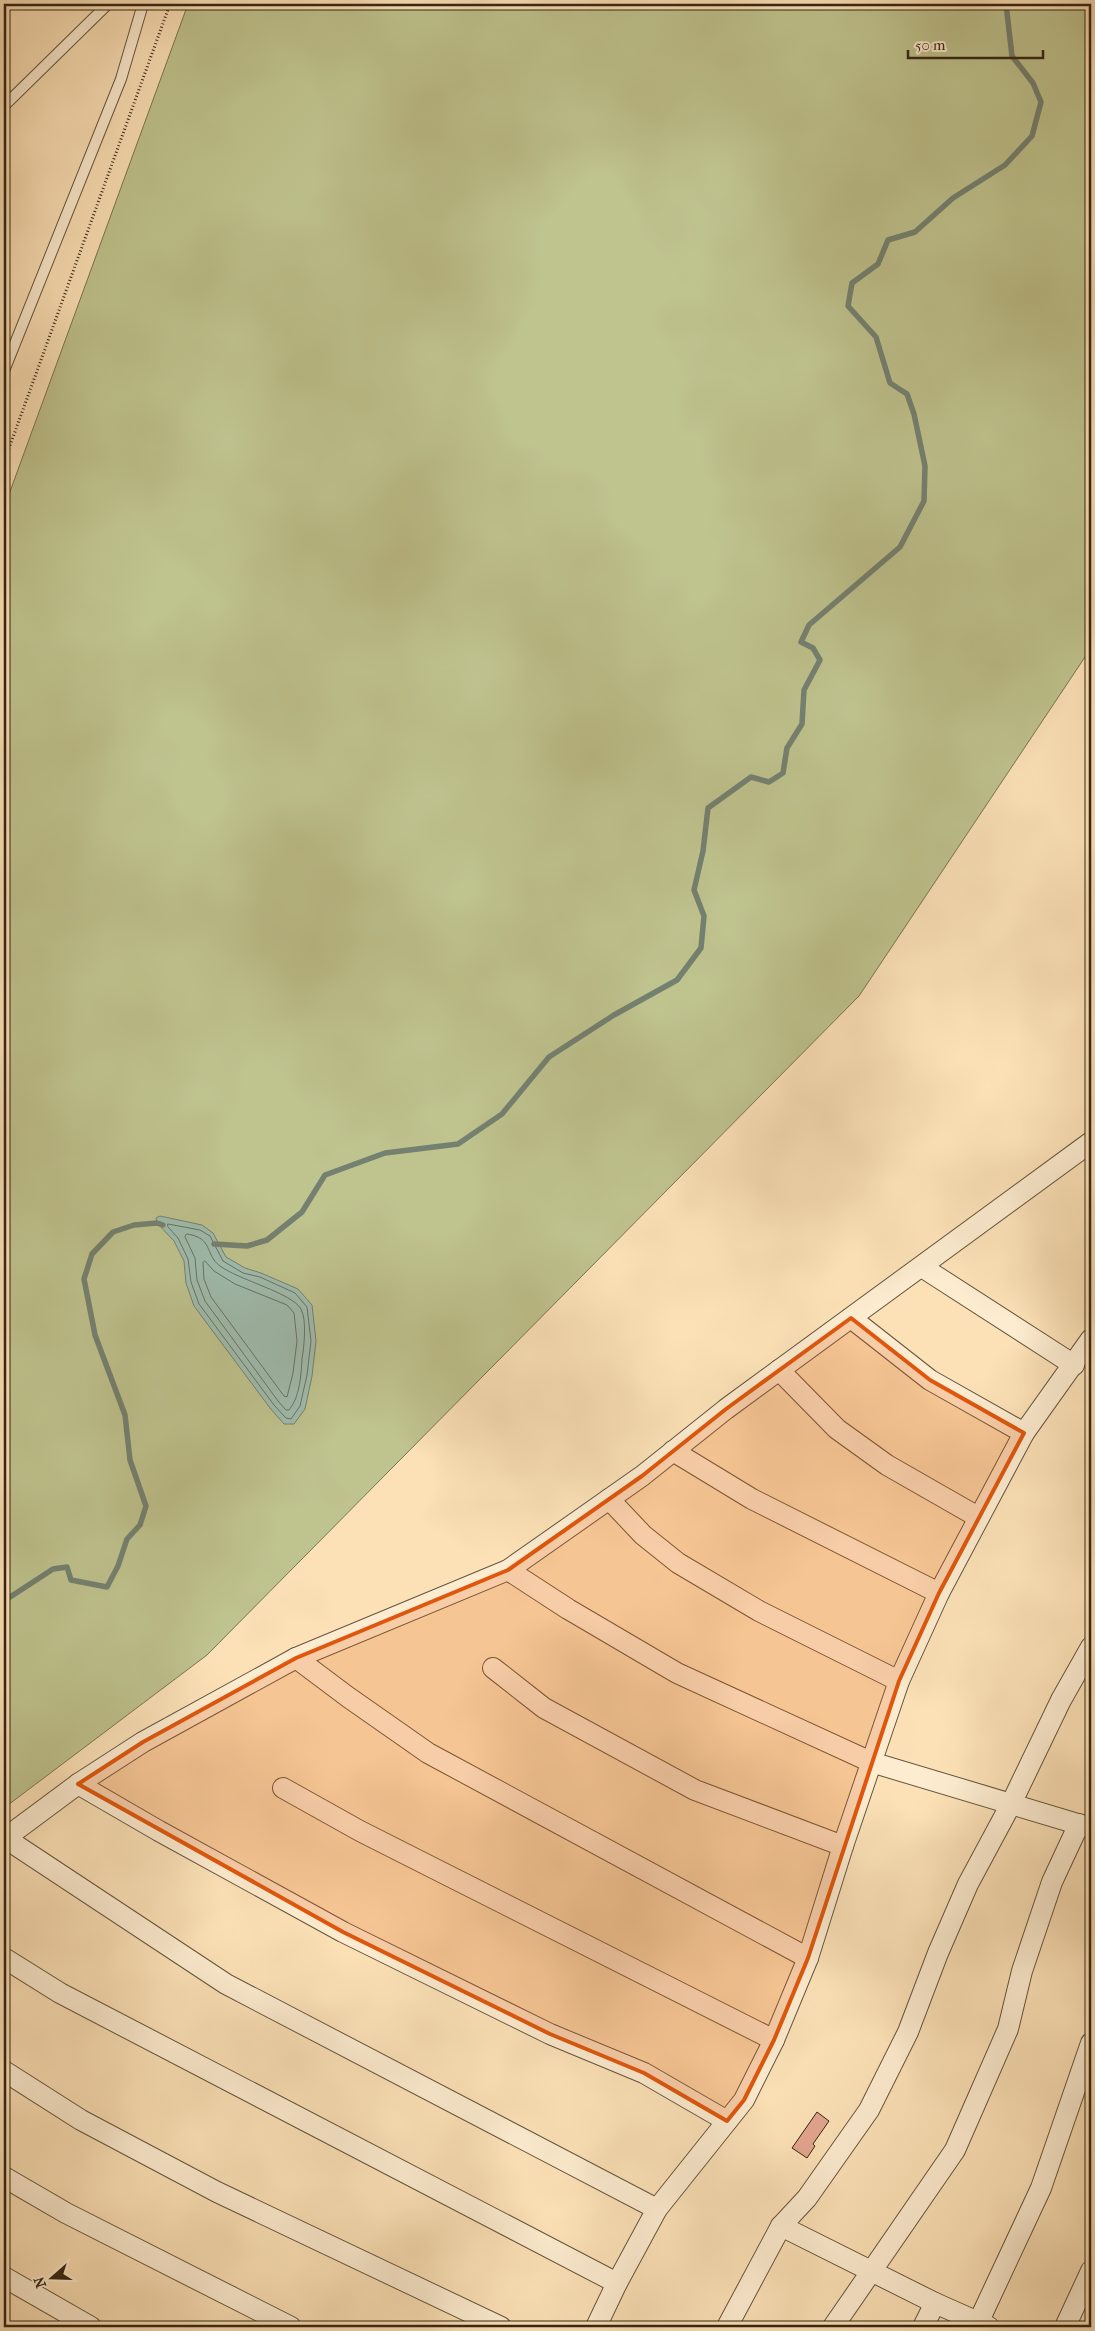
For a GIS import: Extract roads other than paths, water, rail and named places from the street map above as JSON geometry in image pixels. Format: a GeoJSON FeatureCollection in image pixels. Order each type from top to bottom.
{"type":"FeatureCollection","features":[{"type":"Feature","properties":{"kind":"street"},"geometry":{"type":"LineString","coordinates":[[657,2209],[226,1984],[5,1838],[78,1784],[143,1742],[296,1658],[508,1570],[609,1499],[726,1409],[1091,1142]]}},
{"type":"Feature","properties":{"kind":"street"},"geometry":{"type":"LineString","coordinates":[[922,1267],[1074,1365]]}},
{"type":"Feature","properties":{"kind":"street"},"geometry":{"type":"LineString","coordinates":[[851,1318],[930,1380],[1024,1433]]}},
{"type":"Feature","properties":{"kind":"street"},"geometry":{"type":"LineString","coordinates":[[596,2327],[617,2283],[657,2209],[744,2100],[774,2040],[808,1958],[842,1846],[899,1681],[939,1592],[1024,1433],[1091,1339]]}},
{"type":"Feature","properties":{"kind":"street"},"geometry":{"type":"LineString","coordinates":[[779,1370],[837,1429],[887,1465],[978,1517]]}},
{"type":"Feature","properties":{"kind":"street"},"geometry":{"type":"LineString","coordinates":[[673,1451],[752,1498],[939,1592]]}},
{"type":"Feature","properties":{"kind":"street"},"geometry":{"type":"LineString","coordinates":[[609,1499],[643,1535],[678,1563],[759,1611],[899,1681]]}},
{"type":"Feature","properties":{"kind":"street"},"geometry":{"type":"LineString","coordinates":[[508,1570],[568,1610],[677,1673],[871,1762],[1085,1826],[1052,1882],[1022,1971],[1008,2029],[955,2150],[833,2327]]}},
{"type":"Feature","properties":{"kind":"street"},"geometry":{"type":"LineString","coordinates":[[727,2327],[781,2226],[807,2198],[869,2110],[908,2032],[938,1953],[968,1884],[1011,1804],[1061,1700],[1091,1648]]}},
{"type":"Feature","properties":{"kind":"street"},"geometry":{"type":"LineString","coordinates":[[296,1658],[428,1753],[808,1958]]}},
{"type":"Feature","properties":{"kind":"street"},"geometry":{"type":"LineString","coordinates":[[493,1668],[544,1708],[696,1790],[842,1846]]}},
{"type":"Feature","properties":{"kind":"street"},"geometry":{"type":"LineString","coordinates":[[78,1784],[159,1831],[343,1932],[550,2034],[644,2073],[727,2121]]}},
{"type":"Feature","properties":{"kind":"street"},"geometry":{"type":"LineString","coordinates":[[283,1788],[360,1831],[774,2040]]}},
{"type":"Feature","properties":{"kind":"street"},"geometry":{"type":"LineString","coordinates":[[4,1958],[69,1997],[617,2283]]}},
{"type":"Feature","properties":{"kind":"street"},"geometry":{"type":"LineString","coordinates":[[781,2226],[871,2272],[984,2325],[1041,2188],[1091,2042]]}},
{"type":"Feature","properties":{"kind":"street"},"geometry":{"type":"LineString","coordinates":[[4,2070],[81,2120],[217,2192],[501,2327]]}},
{"type":"Feature","properties":{"kind":"street"},"geometry":{"type":"LineString","coordinates":[[4,2177],[66,2213],[291,2327]]}},
{"type":"Feature","properties":{"kind":"street"},"geometry":{"type":"LineString","coordinates":[[1066,2327],[1091,2271]]}},
{"type":"Feature","properties":{"kind":"street"},"geometry":{"type":"LineString","coordinates":[[4,2277],[91,2327]]}},
{"type":"Feature","properties":{"kind":"street"},"geometry":{"type":"LineString","coordinates":[[923,2327],[935,2303]]}},
{"type":"Feature","properties":{"kind":"lane"},"geometry":{"type":"LineString","coordinates":[[4,106],[108,4]]}},
{"type":"Feature","properties":{"kind":"lane"},"geometry":{"type":"LineString","coordinates":[[4,371],[121,79],[143,4]]}},
{"type":"Feature","properties":{"kind":"water"},"geometry":{"type":"Polygon","coordinates":[[[160,1216],[202,1225],[213,1233],[226,1257],[245,1268],[298,1289],[312,1305],[316,1341],[312,1376],[305,1409],[294,1424],[284,1424],[270,1408],[194,1306],[186,1283],[184,1261],[174,1241],[157,1223],[156,1218],[160,1216]]]}},
{"type":"Feature","properties":{"kind":"waterway"},"geometry":{"type":"LineString","coordinates":[[214,1244],[247,1246],[267,1240],[302,1212],[325,1175],[385,1153],[458,1144],[502,1114],[549,1057],[614,1015],[677,980],[701,948],[704,916],[694,890],[703,851],[708,808],[751,777],[769,782],[783,773],[787,748],[802,724],[804,690],[820,660],[813,648],[801,642],[809,625],[900,547],[924,501],[925,466],[914,414],[907,394],[890,383],[876,337],[848,306],[852,283],[878,264],[888,240],[915,232],[953,198],[1005,165],[1032,136],[1041,102],[1033,83],[1012,56],[1006,4]]}},
{"type":"Feature","properties":{"kind":"waterway"},"geometry":{"type":"LineString","coordinates":[[4,1601],[53,1569],[67,1567],[71,1580],[107,1587],[118,1566],[127,1539],[140,1525],[146,1506],[130,1460],[125,1415],[95,1335],[84,1279],[92,1254],[113,1232],[134,1225],[157,1223],[163,1225]]}}]}
